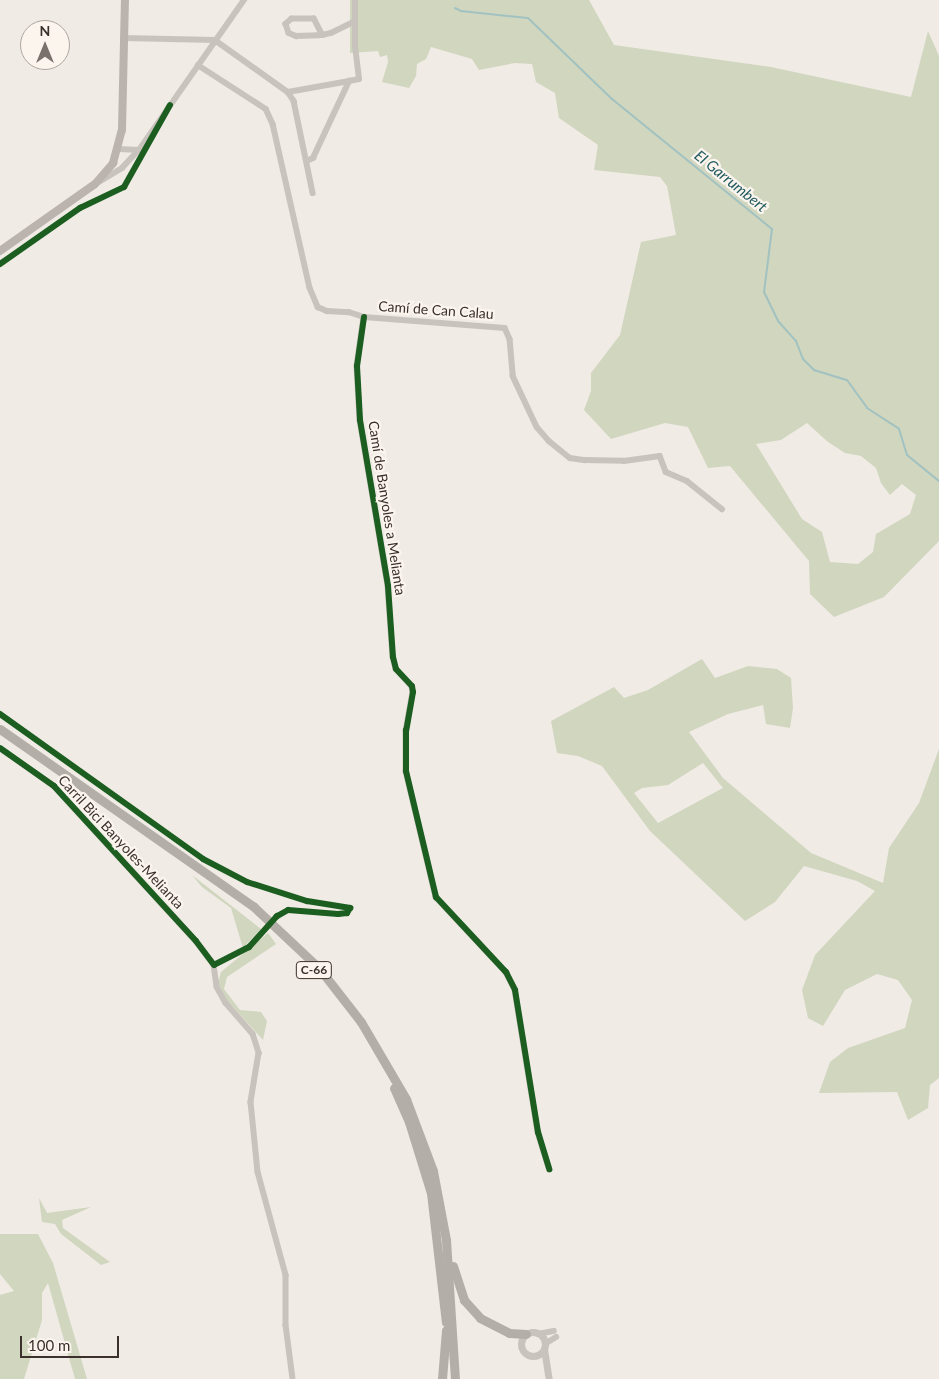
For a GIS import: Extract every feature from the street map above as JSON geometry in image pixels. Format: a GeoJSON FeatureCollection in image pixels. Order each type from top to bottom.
{"type":"FeatureCollection","features":[{"type":"Feature","properties":{"kind":"highway","name":"C-66"},"geometry":{"type":"LineString","coordinates":[[0,729],[234,892],[319,968],[362,1022],[406,1099],[434,1171],[446,1240],[455,1379]]}},
{"type":"Feature","properties":{"kind":"highway","name":"C-66"},"geometry":{"type":"LineString","coordinates":[[0,736],[250,911],[299,955],[344,1007],[391,1082],[421,1155],[438,1228],[450,1379]]}},
{"type":"Feature","properties":{"kind":"highway"},"geometry":{"type":"LineString","coordinates":[[446,1240],[460,1291],[471,1309],[484,1321],[509,1333],[526,1334]]}},
{"type":"Feature","properties":{"kind":"highway"},"geometry":{"type":"LineString","coordinates":[[442,1379],[446,1330]]}},
{"type":"Feature","properties":{"kind":"main road"},"geometry":{"type":"LineString","coordinates":[[0,251],[95,184],[116,159],[119,149],[125,0]]}},
{"type":"Feature","properties":{"kind":"street"},"geometry":{"type":"LineString","coordinates":[[95,184],[125,164],[139,150],[244,0]]}},
{"type":"Feature","properties":{"kind":"street"},"geometry":{"type":"LineString","coordinates":[[288,92],[359,79],[354,22],[355,0]]}},
{"type":"Feature","properties":{"kind":"street"},"geometry":{"type":"LineString","coordinates":[[322,34],[314,19],[292,18],[286,24],[289,34],[296,36],[322,34],[354,22]]}},
{"type":"Feature","properties":{"kind":"street"},"geometry":{"type":"LineString","coordinates":[[123,38],[215,40],[288,92],[294,101],[308,161],[313,193]]}},
{"type":"Feature","properties":{"kind":"street","name":"Camí de Can Calau"},"geometry":{"type":"LineString","coordinates":[[198,64],[266,109],[273,124],[298,242],[310,288],[318,306],[327,311],[349,312],[364,317],[504,328],[510,339],[513,376],[537,427],[549,441],[570,458],[624,461],[660,456],[666,472],[687,481],[722,509]]}},
{"type":"Feature","properties":{"kind":"street"},"geometry":{"type":"LineString","coordinates":[[308,161],[313,158],[349,81]]}},
{"type":"Feature","properties":{"kind":"street"},"geometry":{"type":"LineString","coordinates":[[119,149],[139,150]]}},
{"type":"Feature","properties":{"kind":"street"},"geometry":{"type":"LineString","coordinates":[[116,159],[125,164]]}},
{"type":"Feature","properties":{"kind":"street","name":"Camí de Banyoles a Melianta"},"geometry":{"type":"LineString","coordinates":[[364,317],[357,366],[360,420],[388,586],[393,657],[396,670],[412,686],[413,692],[406,730],[406,771],[436,897],[506,972],[516,990],[538,1132],[549,1169]]}},
{"type":"Feature","properties":{"kind":"street","name":"Carril Bici Banyoles-Melianta"},"geometry":{"type":"LineString","coordinates":[[0,748],[54,786],[196,941],[214,966],[217,987],[226,1003],[257,1042],[259,1053],[251,1102],[254,1134],[263,1195],[286,1276],[287,1338],[293,1379]]}},
{"type":"Feature","properties":{"kind":"street"},"geometry":{"type":"LineString","coordinates":[[533,1356],[555,1334],[526,1334],[521,1340],[521,1348],[546,1366]]}},
{"type":"Feature","properties":{"kind":"street"},"geometry":{"type":"LineString","coordinates":[[538,1334],[544,1347],[549,1379]]}},
{"type":"Feature","properties":{"kind":"green space"},"geometry":{"type":"Polygon","coordinates":[[[350,0],[589,0],[614,45],[771,67],[911,97],[928,31],[939,56],[939,541],[884,597],[834,617],[810,594],[809,561],[730,466],[708,468],[688,427],[665,423],[611,439],[584,410],[591,391],[591,373],[620,335],[641,242],[676,235],[667,186],[660,177],[594,170],[598,145],[559,118],[555,93],[536,82],[532,64],[515,63],[479,70],[472,59],[431,47],[426,59],[417,64],[416,76],[409,88],[382,82],[388,62],[387,55],[380,57],[378,51],[350,53],[350,0]],[[807,423],[781,440],[756,444],[802,519],[822,532],[830,562],[858,564],[873,552],[876,534],[910,514],[916,495],[902,484],[890,495],[881,483],[876,468],[861,456],[845,453],[828,442],[807,423]]]}},
{"type":"Feature","properties":{"kind":"green space"},"geometry":{"type":"Polygon","coordinates":[[[702,659],[715,678],[748,666],[777,669],[791,678],[793,708],[790,728],[766,724],[763,705],[728,714],[689,732],[723,778],[811,853],[883,883],[889,848],[919,803],[939,749],[939,1078],[930,1085],[928,1108],[908,1120],[897,1092],[819,1093],[830,1062],[848,1048],[905,1028],[912,1000],[898,980],[877,974],[845,990],[823,1026],[808,1018],[802,990],[815,955],[875,891],[857,881],[804,866],[775,902],[745,921],[650,831],[602,766],[578,756],[557,753],[551,721],[614,687],[624,698],[648,690],[702,659]],[[703,763],[668,785],[642,788],[634,793],[658,823],[723,788],[703,763]]]}},
{"type":"Feature","properties":{"kind":"green space"},"geometry":{"type":"Polygon","coordinates":[[[192,875],[261,929],[243,948],[231,908],[202,887],[192,875]]]}},
{"type":"Feature","properties":{"kind":"green space"},"geometry":{"type":"Polygon","coordinates":[[[268,933],[276,944],[227,977],[224,989],[240,1010],[261,1012],[267,1021],[263,1040],[225,998],[218,983],[221,972],[268,933]]]}},
{"type":"Feature","properties":{"kind":"green space"},"geometry":{"type":"Polygon","coordinates":[[[39,1198],[47,1213],[91,1207],[62,1220],[63,1228],[110,1262],[101,1265],[61,1234],[55,1224],[42,1222],[39,1198]]]}},
{"type":"Feature","properties":{"kind":"green space"},"geometry":{"type":"Polygon","coordinates":[[[0,1234],[38,1234],[53,1263],[87,1379],[75,1379],[48,1283],[42,1293],[42,1320],[24,1379],[0,1379],[0,1295],[14,1291],[0,1274],[0,1234]]]}},
{"type":"Feature","properties":{"kind":"waterway","name":"El Garrumbert"},"geometry":{"type":"LineString","coordinates":[[455,8],[461,11],[528,18],[612,99],[772,229],[764,292],[778,321],[796,341],[803,359],[814,370],[847,380],[867,408],[899,429],[907,455],[939,481]]}},
{"type":"Feature","properties":{"kind":"cycle path"},"geometry":{"type":"LineString","coordinates":[[0,264],[80,208],[124,187],[170,105]]}},
{"type":"Feature","properties":{"kind":"cycle path"},"geometry":{"type":"LineString","coordinates":[[364,317],[357,366],[360,420],[388,586],[393,657],[396,669],[412,686],[413,692],[406,730],[406,771],[436,897],[506,972],[515,990],[538,1132],[549,1169]]}},
{"type":"Feature","properties":{"kind":"cycle path"},"geometry":{"type":"LineString","coordinates":[[0,714],[203,859],[247,882],[307,901],[350,908],[347,913],[338,914],[288,910],[277,916],[249,947],[214,965],[196,941],[54,786],[0,748]]}}]}
